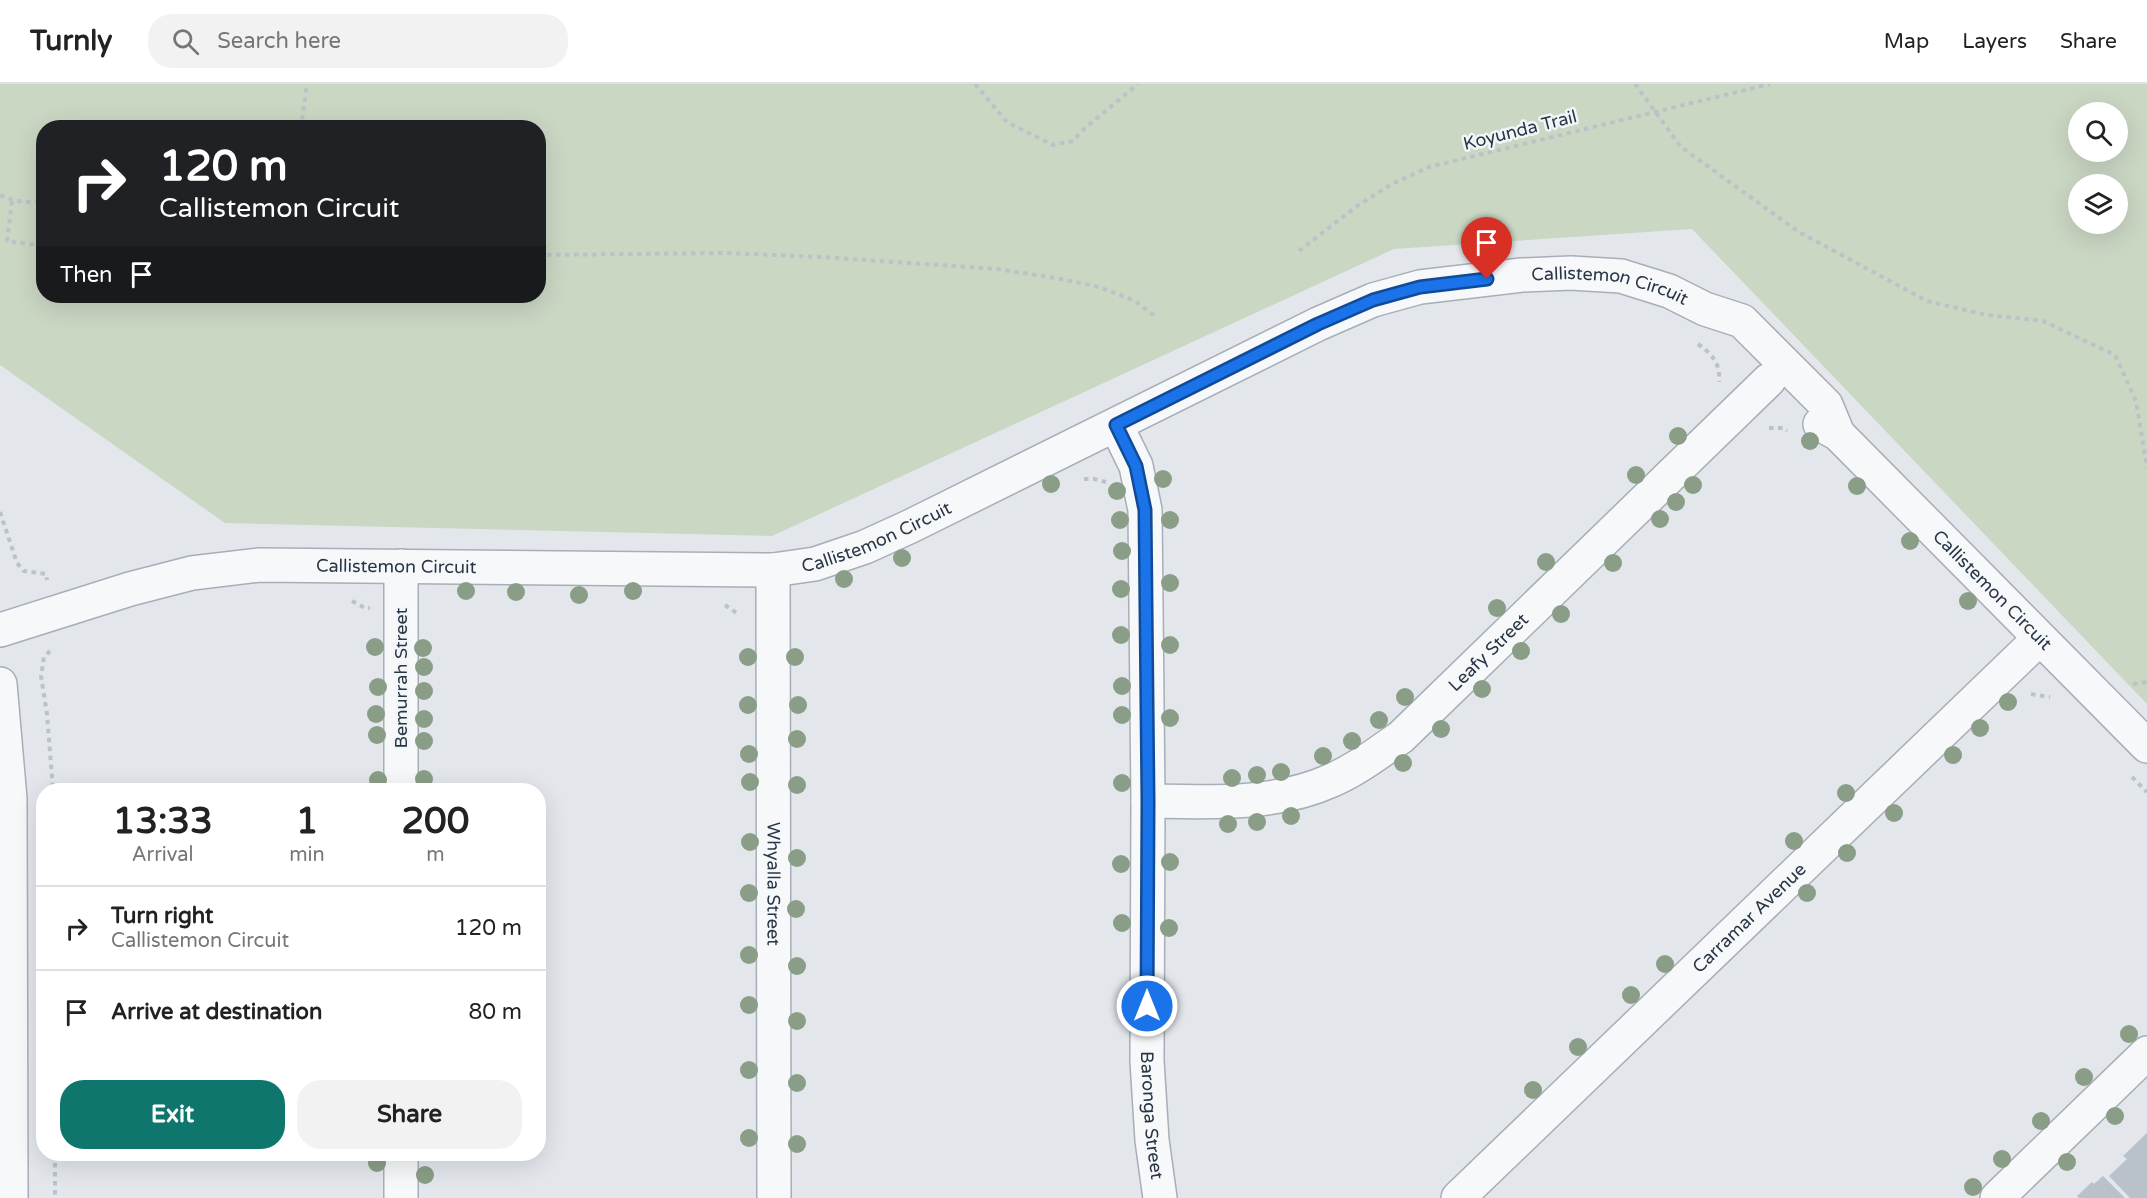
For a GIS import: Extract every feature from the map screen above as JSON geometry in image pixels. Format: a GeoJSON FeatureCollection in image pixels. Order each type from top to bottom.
{"type":"FeatureCollection","features":[{"type":"Feature","properties":{"kind":"street","name":"Callistemon Circuit"},"geometry":{"type":"LineString","coordinates":[[0,630],[130,589],[192,573],[260,565],[773,570],[815,564],[865,548],[1318,324],[1373,300],[1420,287],[1521,275],[1571,273],[1621,276],[1669,291],[1705,309],[1742,321],[1826,405],[1839,434]]}},
{"type":"Feature","properties":{"kind":"street","name":"Callistemon Circuit"},"geometry":{"type":"LineString","coordinates":[[1705,309],[1727,339],[1769,381],[1807,418],[1839,434],[2147,746]]}},
{"type":"Feature","properties":{"kind":"street","name":"Leafy Street"},"geometry":{"type":"LineString","coordinates":[[1148,801],[1208,802],[1299,793],[1331,781],[1401,738],[1769,381]]}},
{"type":"Feature","properties":{"kind":"street","name":"Baronga Street"},"geometry":{"type":"LineString","coordinates":[[1116,425],[1136,466],[1145,510],[1148,801],[1147,1062],[1152,1140],[1160,1198]]}},
{"type":"Feature","properties":{"kind":"street","name":"Bemurrah Street"},"geometry":{"type":"LineString","coordinates":[[401,566],[401,783]]}},
{"type":"Feature","properties":{"kind":"street","name":"Whyalla Street"},"geometry":{"type":"LineString","coordinates":[[773,570],[774,1198]]}},
{"type":"Feature","properties":{"kind":"street","name":"Carramar Avenue"},"geometry":{"type":"LineString","coordinates":[[1458,1198],[2039,639]]}},
{"type":"Feature","properties":{"kind":"street"},"geometry":{"type":"LineString","coordinates":[[0,684],[10,799],[12,1198]]}},
{"type":"Feature","properties":{"kind":"street"},"geometry":{"type":"LineString","coordinates":[[1997,1198],[2147,1053]]}},
{"type":"Feature","properties":{"kind":"street"},"geometry":{"type":"LineString","coordinates":[[400,1161],[400,1198]]}},
{"type":"Feature","properties":{"kind":"path"},"geometry":{"type":"LineString","coordinates":[[302,120],[307,84]]}},
{"type":"Feature","properties":{"kind":"path"},"geometry":{"type":"LineString","coordinates":[[975,84],[1007,122],[1053,145],[1073,141],[1138,84]]}},
{"type":"Feature","properties":{"kind":"path"},"geometry":{"type":"LineString","coordinates":[[1635,84],[1681,147],[1799,232],[1927,301],[1988,315],[2043,321],[2115,355],[2136,401],[2147,468]]}},
{"type":"Feature","properties":{"kind":"path","name":"Koyunda Trail"},"geometry":{"type":"LineString","coordinates":[[1299,251],[1356,206],[1392,184],[1429,167],[1770,84]]}},
{"type":"Feature","properties":{"kind":"path"},"geometry":{"type":"LineString","coordinates":[[0,195],[12,201],[36,202]]}},
{"type":"Feature","properties":{"kind":"path"},"geometry":{"type":"LineString","coordinates":[[12,201],[7,241],[36,245]]}},
{"type":"Feature","properties":{"kind":"path"},"geometry":{"type":"LineString","coordinates":[[546,255],[727,253],[997,269],[1099,287],[1135,301],[1155,316]]}},
{"type":"Feature","properties":{"kind":"path"},"geometry":{"type":"LineString","coordinates":[[1695,342],[1710,353],[1718,364],[1719,387]]}},
{"type":"Feature","properties":{"kind":"path"},"geometry":{"type":"LineString","coordinates":[[0,512],[17,563],[24,571],[46,573],[47,585]]}},
{"type":"Feature","properties":{"kind":"path"},"geometry":{"type":"LineString","coordinates":[[346,599],[365,608],[378,608]]}},
{"type":"Feature","properties":{"kind":"path"},"geometry":{"type":"LineString","coordinates":[[52,783],[47,714],[41,676],[44,657],[56,647]]}},
{"type":"Feature","properties":{"kind":"path"},"geometry":{"type":"LineString","coordinates":[[55,1161],[55,1198]]}},
{"type":"Feature","properties":{"kind":"green space"},"geometry":{"type":"Polygon","coordinates":[[[0,84],[2147,84],[2147,704],[1692,229],[1394,249],[772,536],[225,523],[0,365],[0,84]]]}},
{"type":"Feature","properties":{"kind":"building"},"geometry":{"type":"Polygon","coordinates":[[[2147,1133],[2147,1198],[2130,1198],[2109,1176],[2127,1159],[2123,1156],[2147,1133]]]}},
{"type":"Feature","properties":{"kind":"building"},"geometry":{"type":"Polygon","coordinates":[[[2103,1176],[2125,1198],[2079,1198],[2077,1196],[2092,1182],[2094,1184],[2103,1176]]]}},
{"type":"Feature","properties":{"kind":"route"},"geometry":{"type":"LineString","coordinates":[[1147,1006],[1148,801],[1145,510],[1136,466],[1116,425],[1318,324],[1373,300],[1420,287],[1487,279]]}}]}
